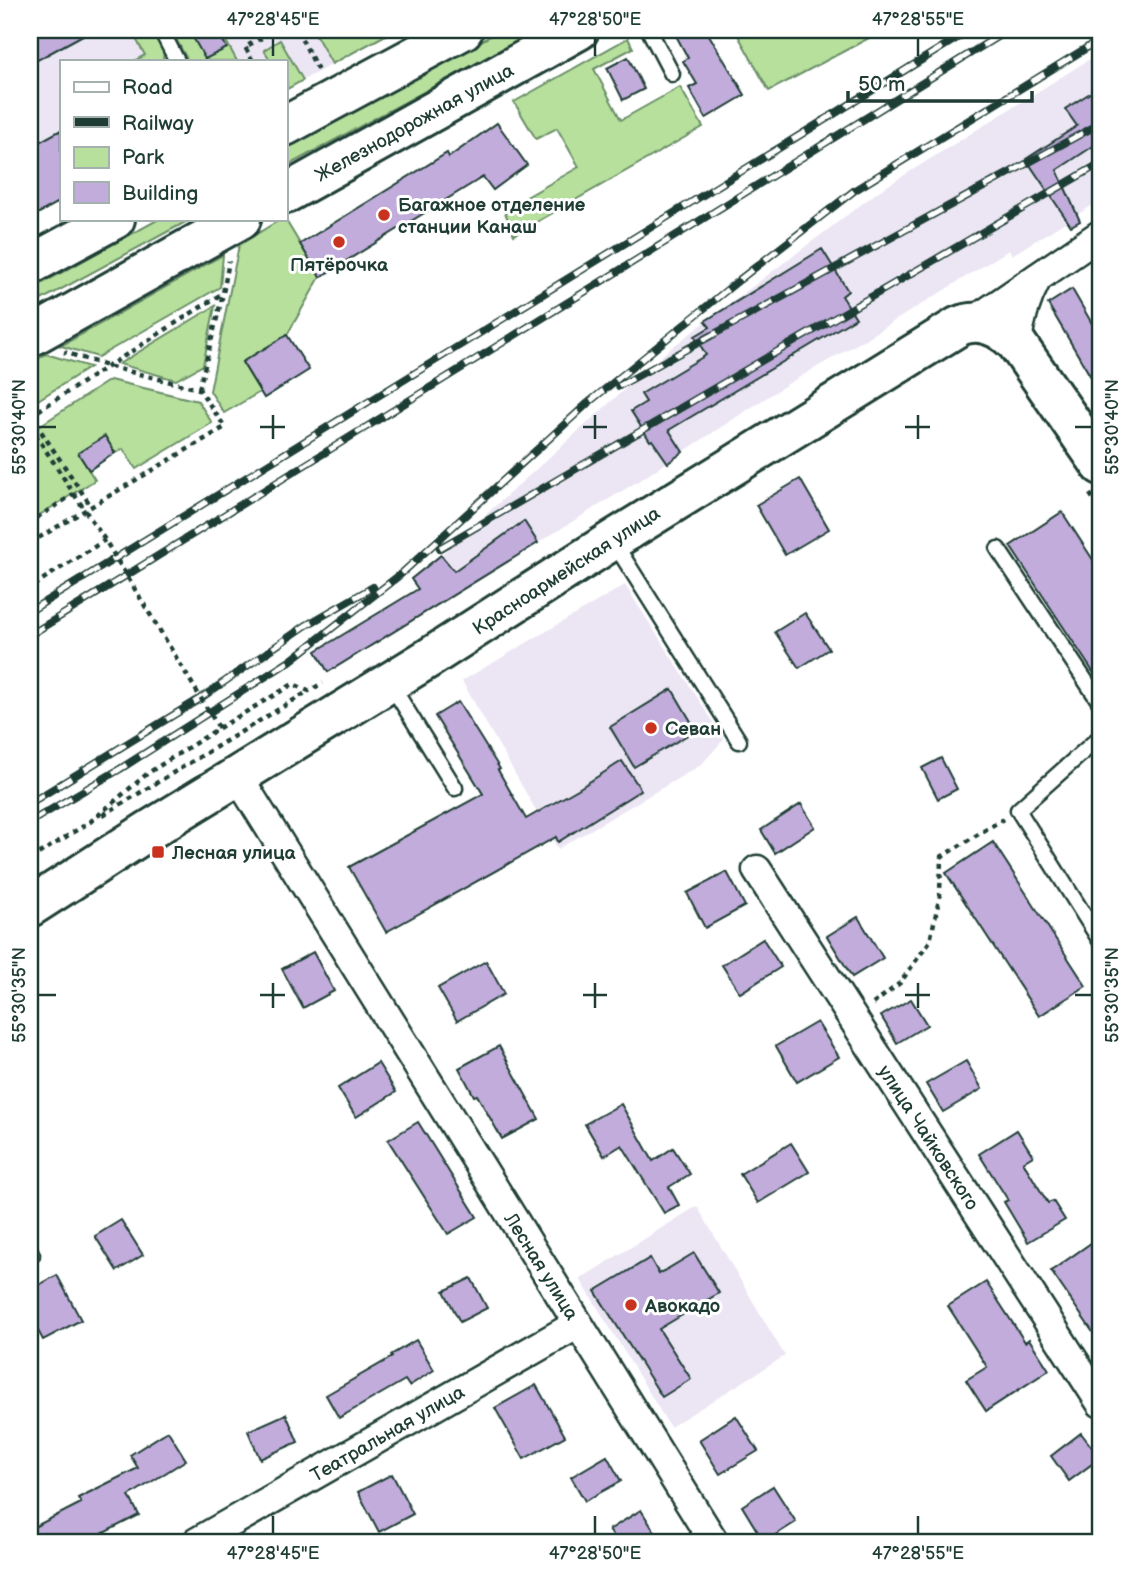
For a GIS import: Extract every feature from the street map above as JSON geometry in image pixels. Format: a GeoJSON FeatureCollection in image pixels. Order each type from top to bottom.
{"type":"FeatureCollection","features":[{"type":"Feature","properties":{"kind":"main road"},"geometry":{"type":"LineString","coordinates":[[287,125],[463,30]]}},
{"type":"Feature","properties":{"kind":"main road","name":"Железнодорожная улица"},"geometry":{"type":"LineString","coordinates":[[287,193],[579,30]]}},
{"type":"Feature","properties":{"kind":"main road"},"geometry":{"type":"LineString","coordinates":[[30,265],[113,220]]}},
{"type":"Feature","properties":{"kind":"main road"},"geometry":{"type":"LineString","coordinates":[[44,343],[236,236]]}},
{"type":"Feature","properties":{"kind":"main road"},"geometry":{"type":"LineString","coordinates":[[971,323],[999,329],[1017,344],[1093,476]]}},
{"type":"Feature","properties":{"kind":"main road","name":"Красноармейская улица"},"geometry":{"type":"LineString","coordinates":[[30,907],[613,540],[959,326],[971,323]]}},
{"type":"Feature","properties":{"kind":"street","name":"Красноармейская улица"},"geometry":{"type":"LineString","coordinates":[[971,323],[1101,234]]}},
{"type":"Feature","properties":{"kind":"street"},"geometry":{"type":"LineString","coordinates":[[1017,344],[1027,297],[1037,278]]}},
{"type":"Feature","properties":{"kind":"street","name":"Лесная улица"},"geometry":{"type":"LineString","coordinates":[[237,775],[714,1542]]}},
{"type":"Feature","properties":{"kind":"street","name":"улица Чайковского"},"geometry":{"type":"LineString","coordinates":[[757,870],[1101,1403]]}},
{"type":"Feature","properties":{"kind":"street","name":"Театральная улица"},"geometry":{"type":"LineString","coordinates":[[197,1542],[578,1324]]}},
{"type":"Feature","properties":{"kind":"lane"},"geometry":{"type":"LineString","coordinates":[[161,30],[176,60]]}},
{"type":"Feature","properties":{"kind":"lane"},"geometry":{"type":"LineString","coordinates":[[649,30],[672,74]]}},
{"type":"Feature","properties":{"kind":"lane"},"geometry":{"type":"LineString","coordinates":[[613,540],[739,741]]}},
{"type":"Feature","properties":{"kind":"lane"},"geometry":{"type":"LineString","coordinates":[[998,549],[1101,704]]}},
{"type":"Feature","properties":{"kind":"lane"},"geometry":{"type":"LineString","coordinates":[[390,682],[455,788]]}},
{"type":"Feature","properties":{"kind":"lane"},"geometry":{"type":"LineString","coordinates":[[1101,736],[1017,810],[1101,942]]}},
{"type":"Feature","properties":{"kind":"path"},"geometry":{"type":"LineString","coordinates":[[252,60],[245,47],[276,30]]}},
{"type":"Feature","properties":{"kind":"path"},"geometry":{"type":"LineString","coordinates":[[297,30],[321,75]]}},
{"type":"Feature","properties":{"kind":"path"},"geometry":{"type":"LineString","coordinates":[[199,389],[236,236]]}},
{"type":"Feature","properties":{"kind":"path"},"geometry":{"type":"LineString","coordinates":[[91,506],[30,416],[223,293]]}},
{"type":"Feature","properties":{"kind":"path"},"geometry":{"type":"LineString","coordinates":[[30,543],[225,426],[199,389],[107,366],[44,343]]}},
{"type":"Feature","properties":{"kind":"path"},"geometry":{"type":"LineString","coordinates":[[30,426],[105,540],[219,728]]}},
{"type":"Feature","properties":{"kind":"path"},"geometry":{"type":"LineString","coordinates":[[1093,476],[1101,510]]}},
{"type":"Feature","properties":{"kind":"path"},"geometry":{"type":"LineString","coordinates":[[30,522],[74,494]]}},
{"type":"Feature","properties":{"kind":"path"},"geometry":{"type":"LineString","coordinates":[[34,584],[105,540]]}},
{"type":"Feature","properties":{"kind":"path"},"geometry":{"type":"LineString","coordinates":[[90,822],[148,773],[293,684]]}},
{"type":"Feature","properties":{"kind":"path"},"geometry":{"type":"LineString","coordinates":[[30,859],[309,691]]}},
{"type":"Feature","properties":{"kind":"path"},"geometry":{"type":"LineString","coordinates":[[853,1020],[900,983],[930,941],[940,895],[941,857],[1017,810]]}},
{"type":"Feature","properties":{"kind":"shaded area"},"geometry":{"type":"Polygon","coordinates":[[[30,30],[395,30],[287,89],[287,60],[60,60],[60,131],[30,147],[30,30]]]}},
{"type":"Feature","properties":{"kind":"shaded area"},"geometry":{"type":"Polygon","coordinates":[[[1101,52],[1101,200],[1012,255],[1009,250],[786,385],[640,480],[328,672],[316,651],[417,589],[411,579],[667,351],[879,191],[1101,52]]]}},
{"type":"Feature","properties":{"kind":"shaded area"},"geometry":{"type":"Polygon","coordinates":[[[625,585],[724,739],[701,765],[558,849],[462,681],[625,585]]]}},
{"type":"Feature","properties":{"kind":"shaded area"},"geometry":{"type":"Polygon","coordinates":[[[697,1206],[785,1356],[670,1427],[580,1279],[697,1206]]]}},
{"type":"Feature","properties":{"kind":"green space"},"geometry":{"type":"Polygon","coordinates":[[[131,30],[153,30],[164,49],[163,60],[136,60],[145,55],[131,30]]]}},
{"type":"Feature","properties":{"kind":"green space"},"geometry":{"type":"Polygon","coordinates":[[[171,30],[188,30],[191,35],[200,30],[220,30],[236,60],[187,60],[171,30]]]}},
{"type":"Feature","properties":{"kind":"green space"},"geometry":{"type":"Polygon","coordinates":[[[313,30],[395,30],[332,64],[313,30]]]}},
{"type":"Feature","properties":{"kind":"green space"},"geometry":{"type":"Polygon","coordinates":[[[501,30],[538,30],[287,166],[287,148],[501,30]]]}},
{"type":"Feature","properties":{"kind":"green space"},"geometry":{"type":"Polygon","coordinates":[[[735,30],[884,30],[769,91],[735,30]]]}},
{"type":"Feature","properties":{"kind":"green space"},"geometry":{"type":"Polygon","coordinates":[[[628,38],[633,48],[594,69],[621,120],[680,87],[703,127],[514,235],[504,210],[579,167],[557,128],[536,139],[514,102],[628,38]]]}},
{"type":"Feature","properties":{"kind":"green space"},"geometry":{"type":"Polygon","coordinates":[[[280,40],[303,80],[287,89],[287,60],[270,60],[264,50],[280,40]]]}},
{"type":"Feature","properties":{"kind":"green space"},"geometry":{"type":"Polygon","coordinates":[[[157,220],[189,220],[30,306],[30,290],[157,220]]]}},
{"type":"Feature","properties":{"kind":"green space"},"geometry":{"type":"Polygon","coordinates":[[[279,220],[286,220],[320,277],[287,335],[242,362],[260,392],[224,413],[210,391],[239,245],[279,220]]]}},
{"type":"Feature","properties":{"kind":"green space"},"geometry":{"type":"Polygon","coordinates":[[[223,255],[220,287],[98,357],[61,346],[223,255]]]}},
{"type":"Feature","properties":{"kind":"green space"},"geometry":{"type":"Polygon","coordinates":[[[215,306],[203,365],[176,380],[119,364],[215,306]]]}},
{"type":"Feature","properties":{"kind":"green space"},"geometry":{"type":"Polygon","coordinates":[[[46,354],[90,367],[30,405],[30,380],[35,361],[46,354]]]}},
{"type":"Feature","properties":{"kind":"green space"},"geometry":{"type":"Polygon","coordinates":[[[110,380],[198,401],[212,423],[136,469],[123,449],[115,453],[105,437],[79,454],[95,480],[30,521],[30,432],[110,380]]]}},
{"type":"Feature","properties":{"kind":"building"},"geometry":{"type":"Polygon","coordinates":[[[30,30],[92,30],[30,64],[30,30]]]}},
{"type":"Feature","properties":{"kind":"building"},"geometry":{"type":"Polygon","coordinates":[[[189,30],[217,30],[227,48],[205,59],[189,30]]]}},
{"type":"Feature","properties":{"kind":"building"},"geometry":{"type":"Polygon","coordinates":[[[673,30],[706,30],[745,95],[706,118],[689,88],[697,84],[683,61],[688,58],[673,30]]]}},
{"type":"Feature","properties":{"kind":"building"},"geometry":{"type":"Polygon","coordinates":[[[628,57],[644,89],[623,100],[607,68],[628,57]]]}},
{"type":"Feature","properties":{"kind":"building"},"geometry":{"type":"Polygon","coordinates":[[[1101,86],[1101,141],[1057,170],[1080,221],[1071,226],[1026,159],[1077,126],[1065,109],[1101,86]]]}},
{"type":"Feature","properties":{"kind":"building","name":"Багажное отделение станции Канаш"},"geometry":{"type":"Polygon","coordinates":[[[497,123],[527,165],[493,190],[483,177],[320,277],[300,244],[447,153],[449,157],[497,123]]]}},
{"type":"Feature","properties":{"kind":"building"},"geometry":{"type":"Polygon","coordinates":[[[60,131],[60,202],[30,218],[30,147],[60,131]]]}},
{"type":"Feature","properties":{"kind":"building"},"geometry":{"type":"Polygon","coordinates":[[[822,249],[848,291],[842,296],[856,318],[669,430],[683,452],[668,463],[631,411],[646,402],[641,394],[706,355],[695,336],[710,327],[705,321],[822,249]]]}},
{"type":"Feature","properties":{"kind":"building"},"geometry":{"type":"Polygon","coordinates":[[[1072,289],[1101,339],[1101,394],[1048,304],[1072,289]]]}},
{"type":"Feature","properties":{"kind":"building"},"geometry":{"type":"Polygon","coordinates":[[[287,335],[309,370],[264,398],[242,362],[287,335]]]}},
{"type":"Feature","properties":{"kind":"building"},"geometry":{"type":"Polygon","coordinates":[[[105,436],[115,453],[89,470],[78,453],[105,436]]]}},
{"type":"Feature","properties":{"kind":"building"},"geometry":{"type":"Polygon","coordinates":[[[800,479],[829,529],[785,555],[756,505],[800,479]]]}},
{"type":"Feature","properties":{"kind":"building"},"geometry":{"type":"Polygon","coordinates":[[[1062,512],[1101,572],[1101,684],[1010,546],[1062,512]]]}},
{"type":"Feature","properties":{"kind":"building"},"geometry":{"type":"Polygon","coordinates":[[[524,521],[538,543],[328,672],[316,651],[418,589],[411,579],[441,555],[454,571],[524,521]]]}},
{"type":"Feature","properties":{"kind":"building"},"geometry":{"type":"Polygon","coordinates":[[[805,613],[829,649],[799,668],[775,632],[805,613]]]}},
{"type":"Feature","properties":{"kind":"building"},"geometry":{"type":"Polygon","coordinates":[[[672,689],[696,730],[634,767],[610,727],[672,689]]]}},
{"type":"Feature","properties":{"kind":"building"},"geometry":{"type":"Polygon","coordinates":[[[458,702],[500,769],[498,770],[526,819],[622,761],[641,790],[558,842],[556,837],[386,932],[349,867],[483,794],[435,716],[458,702]]]}},
{"type":"Feature","properties":{"kind":"building"},"geometry":{"type":"Polygon","coordinates":[[[941,758],[957,789],[938,799],[922,768],[941,758]]]}},
{"type":"Feature","properties":{"kind":"building"},"geometry":{"type":"Polygon","coordinates":[[[801,804],[815,827],[775,853],[761,830],[801,804]]]}},
{"type":"Feature","properties":{"kind":"building"},"geometry":{"type":"Polygon","coordinates":[[[993,842],[1086,986],[1039,1016],[946,873],[993,842]]]}},
{"type":"Feature","properties":{"kind":"building"},"geometry":{"type":"Polygon","coordinates":[[[727,872],[745,906],[705,928],[687,893],[727,872]]]}},
{"type":"Feature","properties":{"kind":"building"},"geometry":{"type":"Polygon","coordinates":[[[858,917],[883,958],[852,977],[827,936],[858,917]]]}},
{"type":"Feature","properties":{"kind":"building"},"geometry":{"type":"Polygon","coordinates":[[[763,939],[781,967],[740,993],[722,965],[763,939]]]}},
{"type":"Feature","properties":{"kind":"building"},"geometry":{"type":"Polygon","coordinates":[[[313,952],[334,991],[303,1008],[282,969],[313,952]]]}},
{"type":"Feature","properties":{"kind":"building"},"geometry":{"type":"Polygon","coordinates":[[[486,961],[504,994],[457,1021],[438,988],[486,961]]]}},
{"type":"Feature","properties":{"kind":"building"},"geometry":{"type":"Polygon","coordinates":[[[911,999],[927,1025],[897,1043],[881,1016],[911,999]]]}},
{"type":"Feature","properties":{"kind":"building"},"geometry":{"type":"Polygon","coordinates":[[[817,1022],[839,1057],[797,1082],[776,1046],[817,1022]]]}},
{"type":"Feature","properties":{"kind":"building"},"geometry":{"type":"Polygon","coordinates":[[[499,1046],[539,1119],[502,1139],[459,1068],[499,1046]]]}},
{"type":"Feature","properties":{"kind":"building"},"geometry":{"type":"Polygon","coordinates":[[[966,1061],[982,1089],[943,1112],[926,1084],[966,1061]]]}},
{"type":"Feature","properties":{"kind":"building"},"geometry":{"type":"Polygon","coordinates":[[[378,1063],[396,1092],[356,1117],[338,1088],[378,1063]]]}},
{"type":"Feature","properties":{"kind":"building"},"geometry":{"type":"Polygon","coordinates":[[[621,1104],[653,1161],[673,1148],[690,1174],[669,1187],[679,1205],[664,1213],[622,1145],[604,1156],[585,1124],[621,1104]]]}},
{"type":"Feature","properties":{"kind":"building"},"geometry":{"type":"Polygon","coordinates":[[[418,1122],[477,1217],[448,1234],[388,1140],[418,1122]]]}},
{"type":"Feature","properties":{"kind":"building"},"geometry":{"type":"Polygon","coordinates":[[[1017,1130],[1033,1156],[1023,1162],[1048,1203],[1053,1201],[1065,1220],[1028,1242],[1004,1202],[1008,1200],[979,1154],[1017,1130]]]}},
{"type":"Feature","properties":{"kind":"building"},"geometry":{"type":"Polygon","coordinates":[[[791,1143],[809,1172],[758,1203],[740,1174],[791,1143]]]}},
{"type":"Feature","properties":{"kind":"building"},"geometry":{"type":"Polygon","coordinates":[[[121,1220],[143,1255],[117,1271],[95,1236],[121,1220]]]}},
{"type":"Feature","properties":{"kind":"building"},"geometry":{"type":"Polygon","coordinates":[[[1101,1236],[1101,1344],[1051,1271],[1101,1236]]]}},
{"type":"Feature","properties":{"kind":"building"},"geometry":{"type":"Polygon","coordinates":[[[694,1253],[719,1293],[659,1329],[691,1379],[662,1397],[595,1291],[650,1258],[659,1274],[694,1253]]]}},
{"type":"Feature","properties":{"kind":"building"},"geometry":{"type":"Polygon","coordinates":[[[57,1275],[81,1320],[43,1340],[30,1316],[30,1290],[57,1275]]]}},
{"type":"Feature","properties":{"kind":"building"},"geometry":{"type":"Polygon","coordinates":[[[471,1278],[487,1308],[460,1322],[444,1291],[471,1278]]]}},
{"type":"Feature","properties":{"kind":"building"},"geometry":{"type":"Polygon","coordinates":[[[986,1282],[1025,1342],[1029,1339],[1049,1370],[986,1411],[966,1380],[987,1367],[948,1306],[986,1282]]]}},
{"type":"Feature","properties":{"kind":"building"},"geometry":{"type":"Polygon","coordinates":[[[416,1340],[434,1370],[409,1386],[405,1380],[339,1418],[326,1395],[416,1340]]]}},
{"type":"Feature","properties":{"kind":"building"},"geometry":{"type":"Polygon","coordinates":[[[536,1385],[565,1436],[524,1459],[495,1408],[536,1385]]]}},
{"type":"Feature","properties":{"kind":"building"},"geometry":{"type":"Polygon","coordinates":[[[286,1414],[298,1442],[260,1459],[248,1431],[286,1414]]]}},
{"type":"Feature","properties":{"kind":"building"},"geometry":{"type":"Polygon","coordinates":[[[736,1416],[758,1451],[720,1474],[699,1440],[736,1416]]]}},
{"type":"Feature","properties":{"kind":"building"},"geometry":{"type":"Polygon","coordinates":[[[168,1431],[186,1460],[129,1496],[139,1515],[86,1542],[30,1542],[30,1529],[81,1503],[78,1498],[138,1468],[130,1455],[168,1431]]]}},
{"type":"Feature","properties":{"kind":"building"},"geometry":{"type":"Polygon","coordinates":[[[1081,1433],[1100,1458],[1069,1481],[1051,1456],[1081,1433]]]}},
{"type":"Feature","properties":{"kind":"building"},"geometry":{"type":"Polygon","coordinates":[[[607,1456],[621,1481],[585,1501],[571,1477],[607,1456]]]}},
{"type":"Feature","properties":{"kind":"building"},"geometry":{"type":"Polygon","coordinates":[[[392,1474],[413,1514],[379,1532],[358,1492],[392,1474]]]}},
{"type":"Feature","properties":{"kind":"building"},"geometry":{"type":"Polygon","coordinates":[[[773,1486],[796,1522],[764,1542],[742,1506],[773,1486]]]}},
{"type":"Feature","properties":{"kind":"building"},"geometry":{"type":"Polygon","coordinates":[[[641,1510],[661,1542],[617,1542],[609,1530],[641,1510]]]}},
{"type":"Feature","properties":{"kind":"railway"},"geometry":{"type":"LineString","coordinates":[[30,611],[970,30]]}},
{"type":"Feature","properties":{"kind":"railway"},"geometry":{"type":"LineString","coordinates":[[30,635],[1008,30]]}},
{"type":"Feature","properties":{"kind":"railway"},"geometry":{"type":"LineString","coordinates":[[30,822],[120,769],[290,661],[401,574],[588,403],[855,190],[1101,39]]}},
{"type":"Feature","properties":{"kind":"railway"},"geometry":{"type":"LineString","coordinates":[[619,386],[1101,123]]}},
{"type":"Feature","properties":{"kind":"railway"},"geometry":{"type":"LineString","coordinates":[[440,548],[1101,163]]}},
{"type":"Feature","properties":{"kind":"railway"},"geometry":{"type":"LineString","coordinates":[[30,803],[198,700],[305,626],[373,587]]}},
{"type":"Feature","properties":{"kind":"place","name":"Багажное отделение станции Канаш"},"geometry":{"type":"Point","coordinates":[384,215]}},
{"type":"Feature","properties":{"kind":"place","name":"Пятёрочка"},"geometry":{"type":"Point","coordinates":[339,242]}},
{"type":"Feature","properties":{"kind":"place","name":"Севан"},"geometry":{"type":"Point","coordinates":[651,728]}},
{"type":"Feature","properties":{"kind":"place","name":"Лесная улица"},"geometry":{"type":"Point","coordinates":[158,852]}},
{"type":"Feature","properties":{"kind":"place","name":"Авокадо"},"geometry":{"type":"Point","coordinates":[631,1305]}}]}
